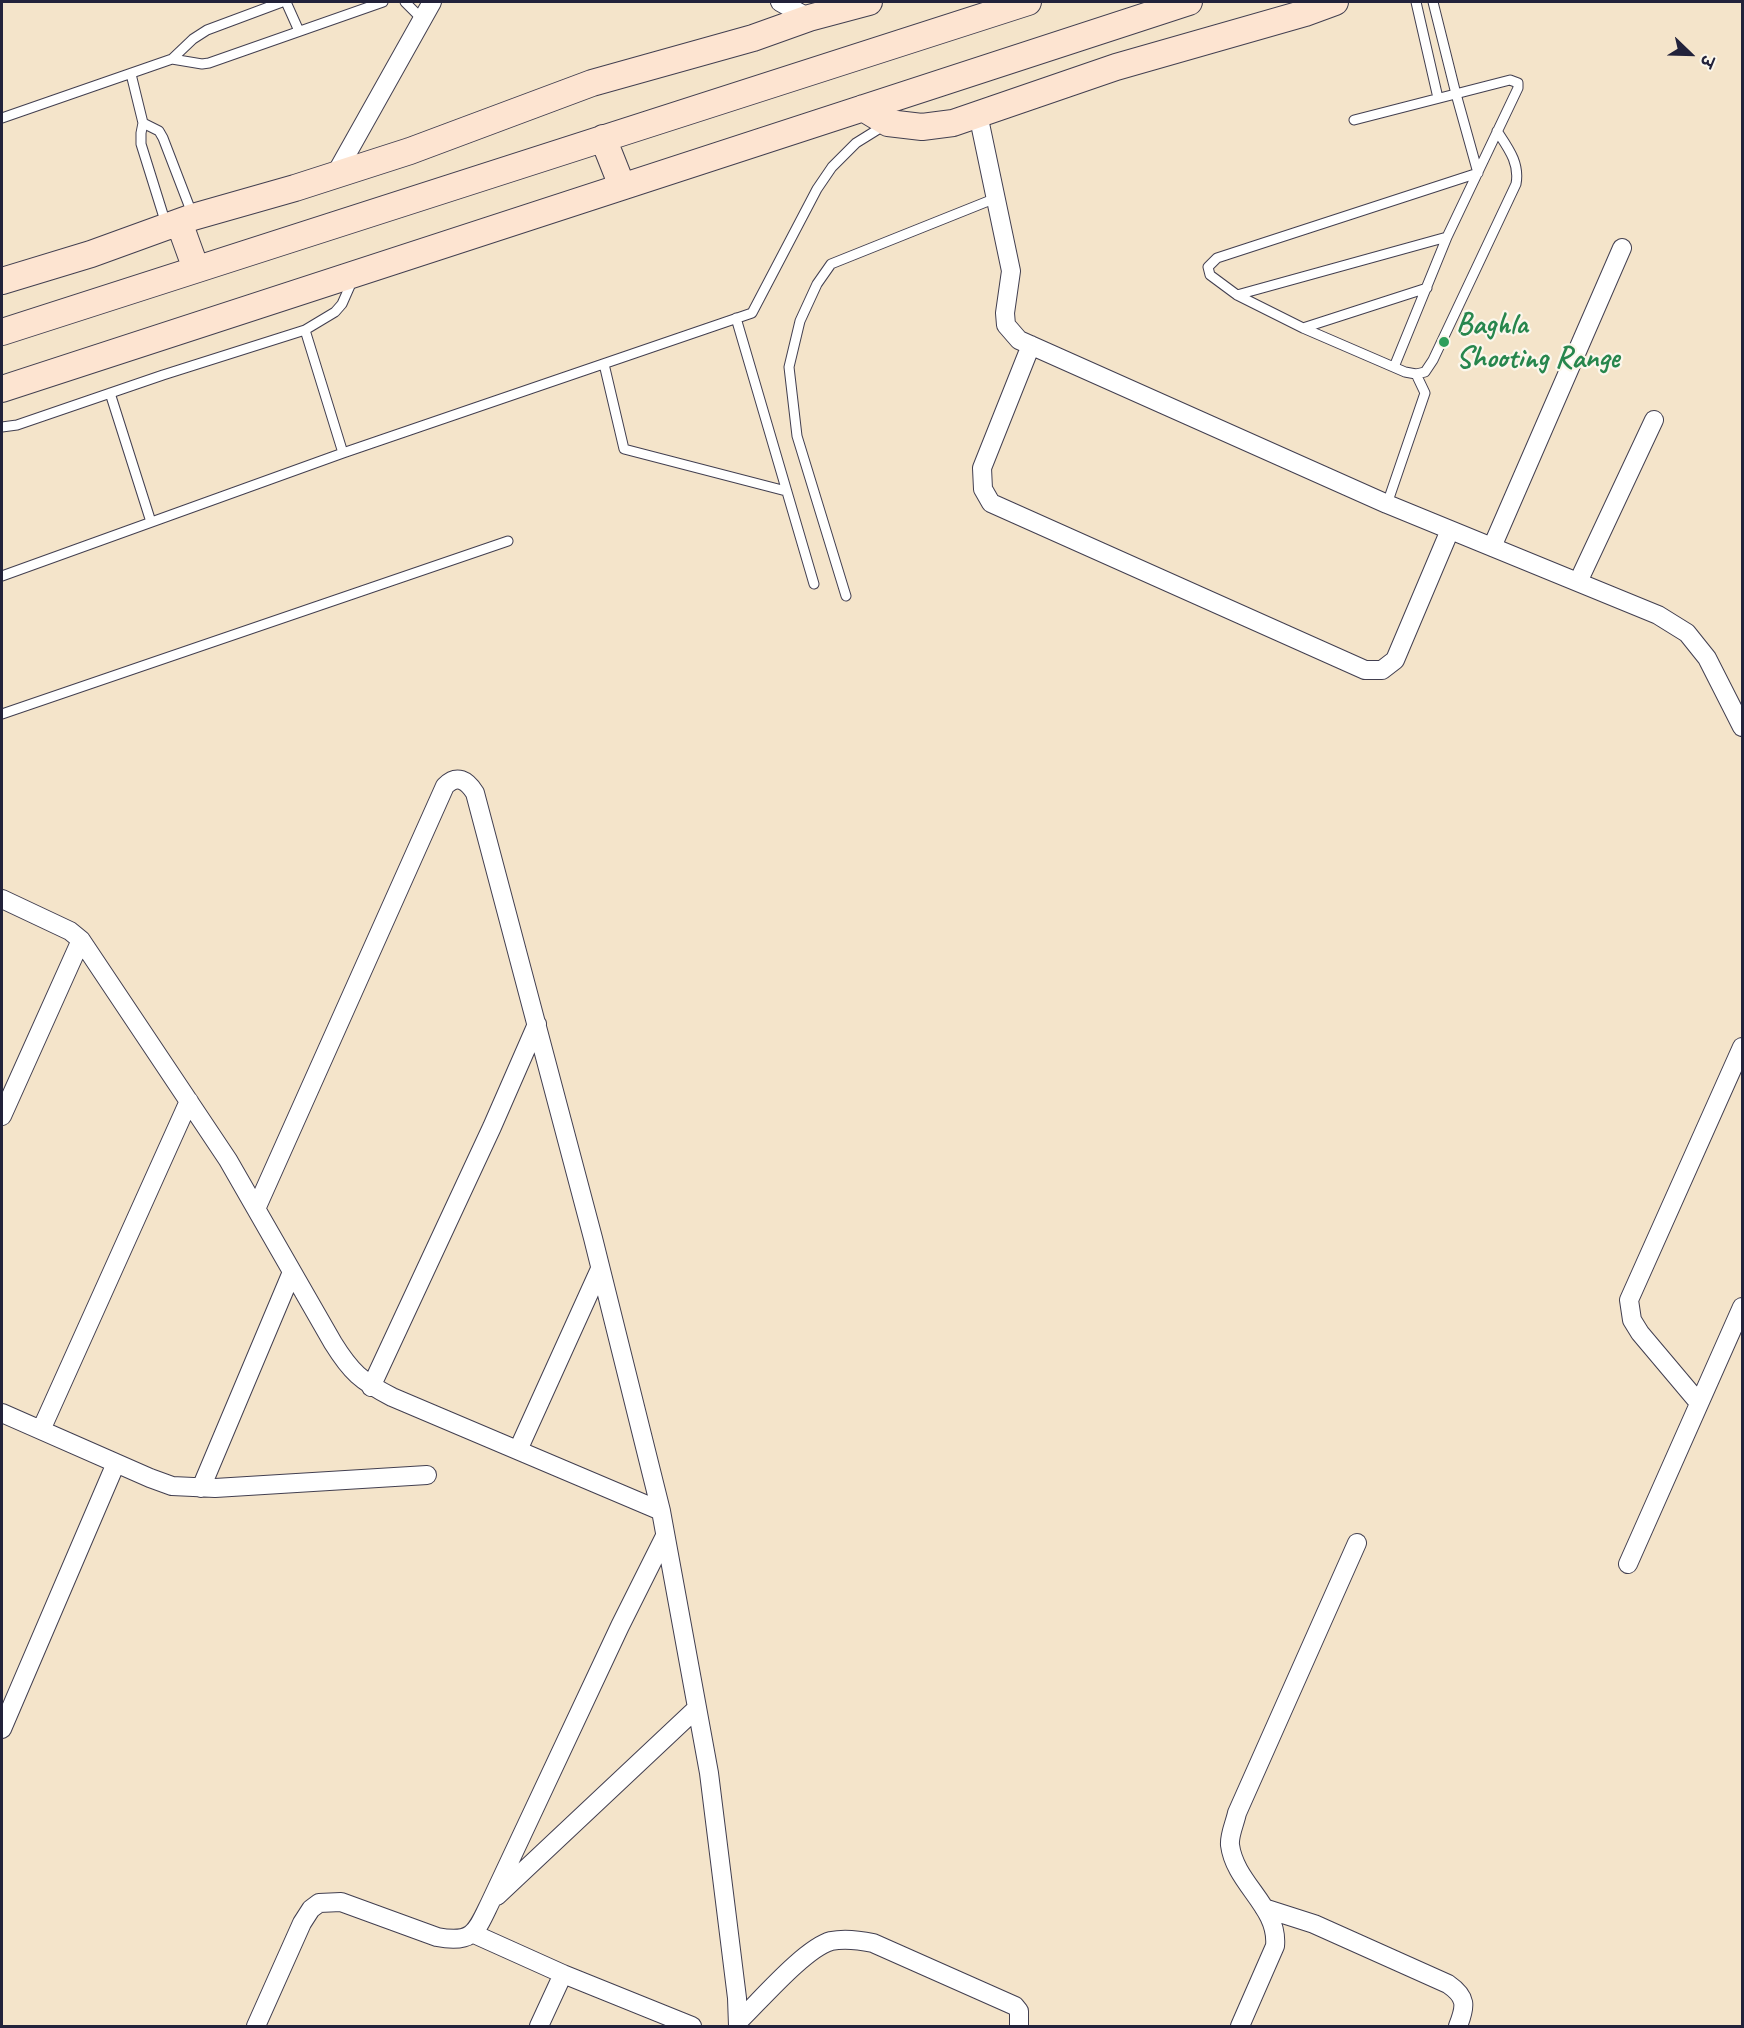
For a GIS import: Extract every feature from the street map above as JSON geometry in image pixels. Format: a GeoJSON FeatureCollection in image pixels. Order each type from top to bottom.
{"type":"FeatureCollection","features":[{"type":"Feature","properties":{"kind":"main road"},"geometry":{"type":"LineString","coordinates":[[2,281],[91,254],[180,222],[410,151],[592,83],[753,38],[809,18],[869,2]]}},
{"type":"Feature","properties":{"kind":"main road"},"geometry":{"type":"LineString","coordinates":[[2,332],[1028,2]]}},
{"type":"Feature","properties":{"kind":"main road"},"geometry":{"type":"LineString","coordinates":[[2,389],[1189,2]]}},
{"type":"Feature","properties":{"kind":"main road"},"geometry":{"type":"LineString","coordinates":[[863,108],[888,123],[922,127],[953,123],[1116,67],[1305,13],[1335,2]]}},
{"type":"Feature","properties":{"kind":"main road"},"geometry":{"type":"LineString","coordinates":[[603,138],[622,186]]}},
{"type":"Feature","properties":{"kind":"main road"},"geometry":{"type":"LineString","coordinates":[[180,222],[196,269]]}},
{"type":"Feature","properties":{"kind":"street"},"geometry":{"type":"LineString","coordinates":[[335,175],[432,2]]}},
{"type":"Feature","properties":{"kind":"street"},"geometry":{"type":"LineString","coordinates":[[780,2],[809,18]]}},
{"type":"Feature","properties":{"kind":"street"},"geometry":{"type":"LineString","coordinates":[[978,114],[1011,271],[1005,313],[1006,325],[1019,340],[1387,504],[1658,615],[1687,633],[1707,658],[1743,727]]}},
{"type":"Feature","properties":{"kind":"street"},"geometry":{"type":"LineString","coordinates":[[1492,547],[1622,248]]}},
{"type":"Feature","properties":{"kind":"street"},"geometry":{"type":"LineString","coordinates":[[1031,345],[982,468],[983,489],[990,503],[1365,670],[1382,670],[1395,660],[1449,530]]}},
{"type":"Feature","properties":{"kind":"street"},"geometry":{"type":"LineString","coordinates":[[1578,582],[1654,420]]}},
{"type":"Feature","properties":{"kind":"street"},"geometry":{"type":"LineString","coordinates":[[256,1209],[445,786],[452,779],[464,780],[475,793],[537,1024],[661,1511],[709,1773],[737,1998],[738,2024]]}},
{"type":"Feature","properties":{"kind":"street"},"geometry":{"type":"LineString","coordinates":[[2,899],[70,931],[81,940],[228,1160],[345,1363],[359,1378],[371,1387],[661,1511]]}},
{"type":"Feature","properties":{"kind":"street"},"geometry":{"type":"LineString","coordinates":[[2,1116],[81,940]]}},
{"type":"Feature","properties":{"kind":"street"},"geometry":{"type":"LineString","coordinates":[[371,1387],[492,1127],[537,1024]]}},
{"type":"Feature","properties":{"kind":"street"},"geometry":{"type":"LineString","coordinates":[[1700,1403],[1632,1320],[1629,1300],[1743,1047]]}},
{"type":"Feature","properties":{"kind":"street"},"geometry":{"type":"LineString","coordinates":[[41,1430],[189,1101]]}},
{"type":"Feature","properties":{"kind":"street"},"geometry":{"type":"LineString","coordinates":[[518,1450],[600,1269]]}},
{"type":"Feature","properties":{"kind":"street"},"geometry":{"type":"LineString","coordinates":[[201,1488],[292,1272]]}},
{"type":"Feature","properties":{"kind":"street"},"geometry":{"type":"LineString","coordinates":[[1628,1564],[1743,1307]]}},
{"type":"Feature","properties":{"kind":"street"},"geometry":{"type":"LineString","coordinates":[[2,1413],[172,1486],[201,1488],[428,1475]]}},
{"type":"Feature","properties":{"kind":"street"},"geometry":{"type":"LineString","coordinates":[[2,1729],[116,1463]]}},
{"type":"Feature","properties":{"kind":"street"},"geometry":{"type":"LineString","coordinates":[[256,2026],[302,1923],[311,1909],[319,1903],[341,1902],[437,1937],[454,1940],[465,1939],[474,1934],[665,1536]]}},
{"type":"Feature","properties":{"kind":"street"},"geometry":{"type":"LineString","coordinates":[[1240,2026],[1275,1946],[1276,1935],[1264,1908],[1234,1862],[1230,1843],[1237,1813],[1357,1543]]}},
{"type":"Feature","properties":{"kind":"street"},"geometry":{"type":"LineString","coordinates":[[490,1903],[697,1708]]}},
{"type":"Feature","properties":{"kind":"street"},"geometry":{"type":"LineString","coordinates":[[1264,1908],[1314,1924],[1448,1984],[1462,1995],[1464,2013],[1458,2026]]}},
{"type":"Feature","properties":{"kind":"street"},"geometry":{"type":"LineString","coordinates":[[474,1934],[563,1974],[692,2026]]}},
{"type":"Feature","properties":{"kind":"street"},"geometry":{"type":"LineString","coordinates":[[738,2024],[802,1959],[817,1948],[830,1942],[857,1940],[873,1943],[1009,2003],[1019,2011],[1019,2026]]}},
{"type":"Feature","properties":{"kind":"street"},"geometry":{"type":"LineString","coordinates":[[539,2026],[563,1974]]}},
{"type":"Feature","properties":{"kind":"lane"},"geometry":{"type":"LineString","coordinates":[[2,118],[172,59],[193,39],[207,30],[284,2],[299,31]]}},
{"type":"Feature","properties":{"kind":"lane"},"geometry":{"type":"LineString","coordinates":[[172,59],[209,63],[382,2]]}},
{"type":"Feature","properties":{"kind":"lane"},"geometry":{"type":"LineString","coordinates":[[405,2],[422,18]]}},
{"type":"Feature","properties":{"kind":"lane"},"geometry":{"type":"LineString","coordinates":[[1416,2],[1438,98]]}},
{"type":"Feature","properties":{"kind":"lane"},"geometry":{"type":"LineString","coordinates":[[1433,2],[1478,173]]}},
{"type":"Feature","properties":{"kind":"lane"},"geometry":{"type":"LineString","coordinates":[[130,74],[144,123],[141,144],[180,222]]}},
{"type":"Feature","properties":{"kind":"lane"},"geometry":{"type":"LineString","coordinates":[[1354,120],[1510,80],[1517,82],[1518,88],[1447,237],[1394,368]]}},
{"type":"Feature","properties":{"kind":"lane"},"geometry":{"type":"LineString","coordinates":[[144,123],[159,130],[163,138],[180,222]]}},
{"type":"Feature","properties":{"kind":"lane"},"geometry":{"type":"LineString","coordinates":[[2,576],[343,453],[752,313],[817,189],[831,167],[856,143],[888,123]]}},
{"type":"Feature","properties":{"kind":"lane"},"geometry":{"type":"LineString","coordinates":[[1478,173],[1217,258],[1208,267],[1210,275],[1237,295],[1303,328],[1394,368],[1416,374],[1425,372],[1433,360],[1516,184],[1518,174],[1516,165],[1497,131]]}},
{"type":"Feature","properties":{"kind":"lane"},"geometry":{"type":"LineString","coordinates":[[846,596],[797,436],[789,367],[800,321],[817,284],[831,264],[996,198]]}},
{"type":"Feature","properties":{"kind":"lane"},"geometry":{"type":"LineString","coordinates":[[1237,295],[1447,237]]}},
{"type":"Feature","properties":{"kind":"lane"},"geometry":{"type":"LineString","coordinates":[[2,427],[17,425],[305,330],[335,312],[342,304],[355,274]]}},
{"type":"Feature","properties":{"kind":"lane"},"geometry":{"type":"LineString","coordinates":[[1303,328],[1426,288]]}},
{"type":"Feature","properties":{"kind":"lane"},"geometry":{"type":"LineString","coordinates":[[736,318],[814,584]]}},
{"type":"Feature","properties":{"kind":"lane"},"geometry":{"type":"LineString","coordinates":[[305,330],[343,453]]}},
{"type":"Feature","properties":{"kind":"lane"},"geometry":{"type":"LineString","coordinates":[[604,364],[624,449],[786,491]]}},
{"type":"Feature","properties":{"kind":"lane"},"geometry":{"type":"LineString","coordinates":[[1387,504],[1425,393],[1416,374]]}},
{"type":"Feature","properties":{"kind":"lane"},"geometry":{"type":"LineString","coordinates":[[110,393],[151,522]]}},
{"type":"Feature","properties":{"kind":"lane"},"geometry":{"type":"LineString","coordinates":[[2,714],[508,541]]}},
{"type":"Feature","properties":{"kind":"place","name":"Baghla Shooting Range"},"geometry":{"type":"Point","coordinates":[1444,342]}}]}
